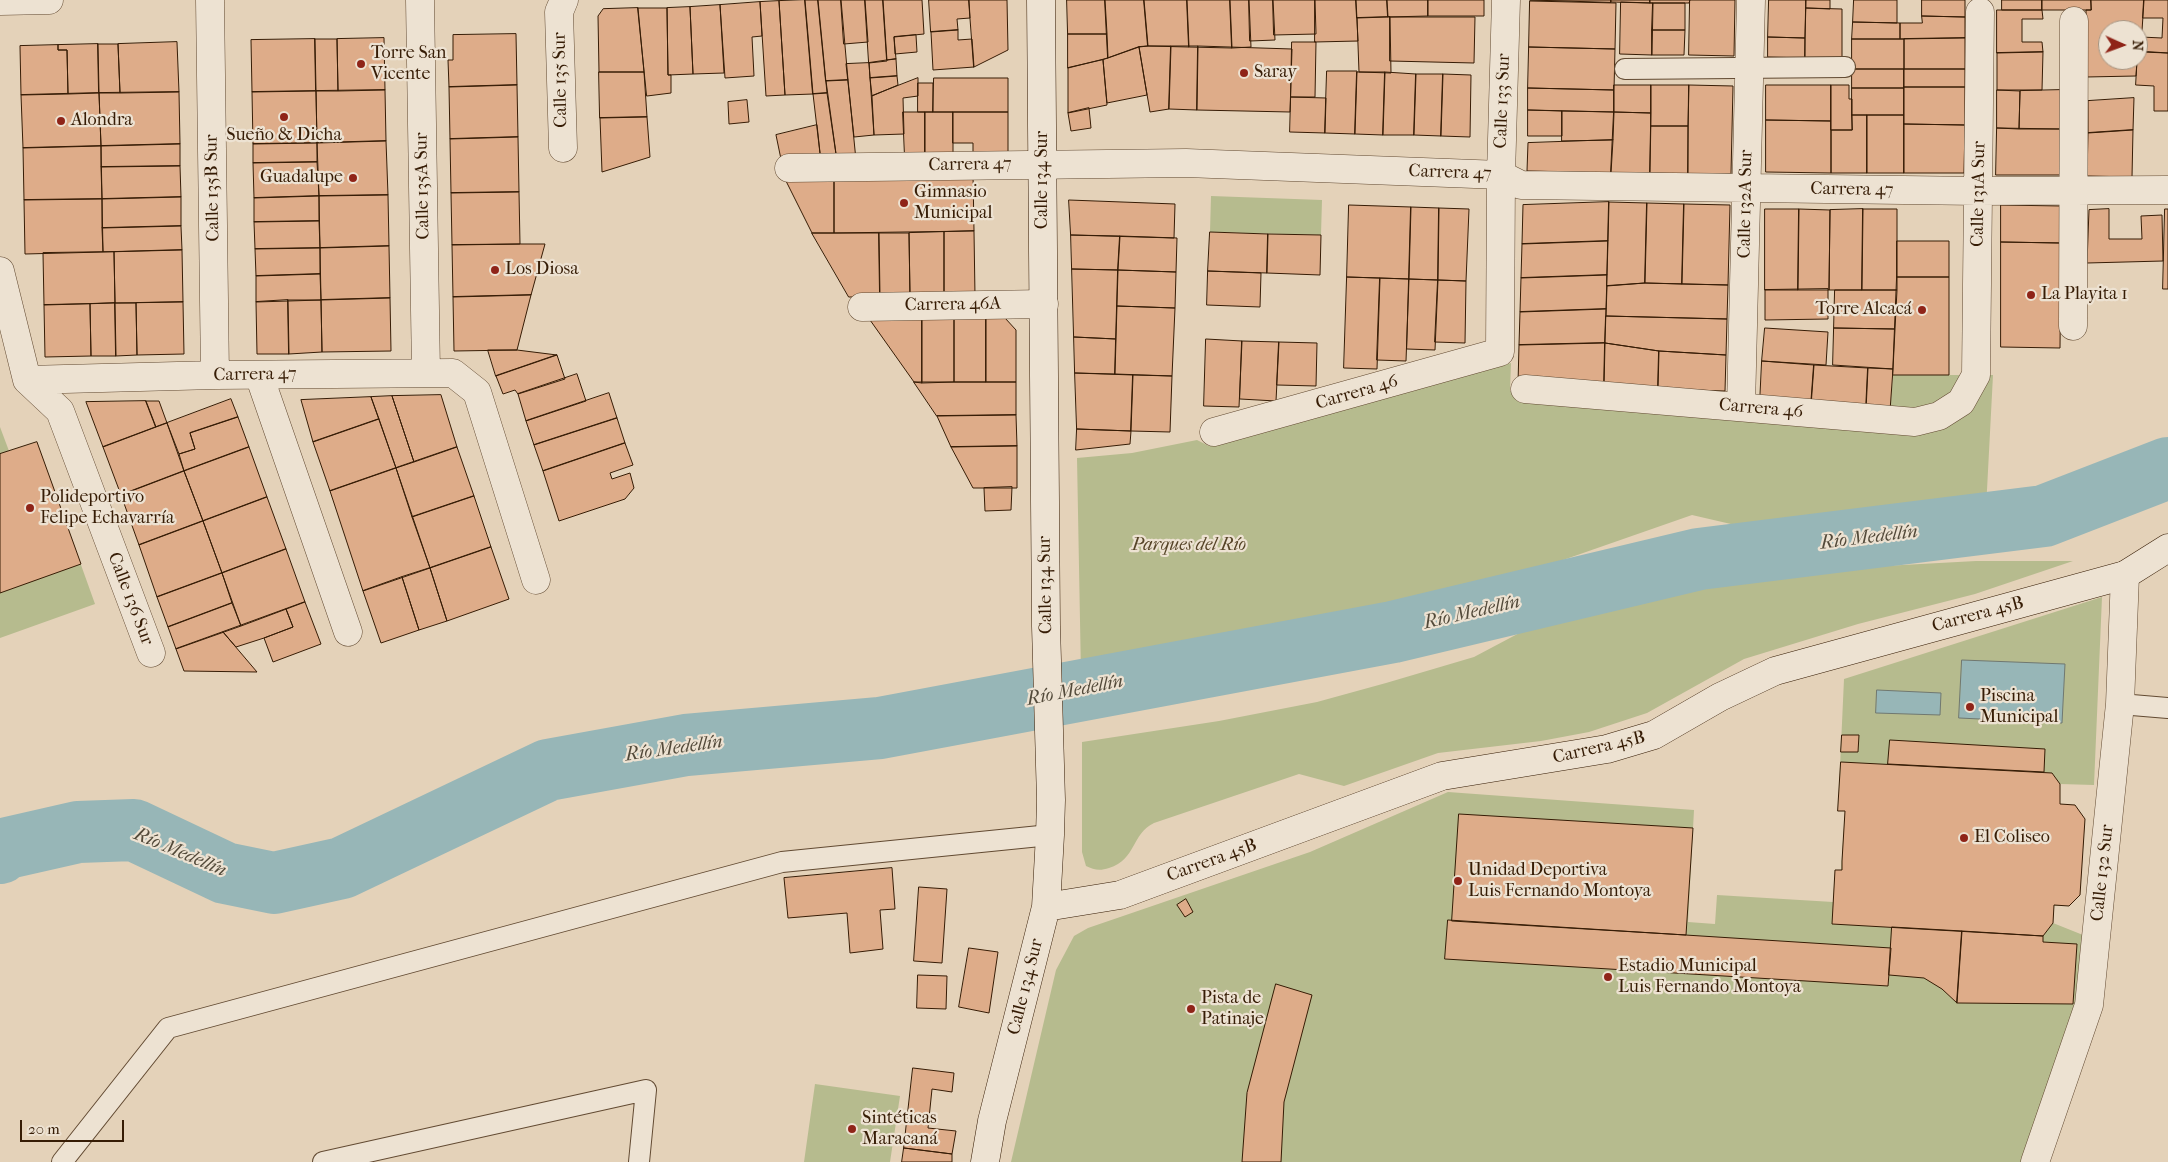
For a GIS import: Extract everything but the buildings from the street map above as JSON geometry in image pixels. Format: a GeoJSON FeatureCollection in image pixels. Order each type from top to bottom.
{"type":"FeatureCollection","features":[{"type":"Feature","properties":{"kind":"street"},"geometry":{"type":"LineString","coordinates":[[0,1],[49,0]]}},
{"type":"Feature","properties":{"kind":"street","name":"Calle 135B Sur"},"geometry":{"type":"LineString","coordinates":[[210,0],[215,375]]}},
{"type":"Feature","properties":{"kind":"street","name":"Calle 135A Sur"},"geometry":{"type":"LineString","coordinates":[[420,0],[426,372]]}},
{"type":"Feature","properties":{"kind":"street","name":"Calle 134 Sur"},"geometry":{"type":"LineString","coordinates":[[985,1162],[992,1121],[1046,906],[1050,835],[1051,800],[1046,626],[1041,0]]}},
{"type":"Feature","properties":{"kind":"street","name":"Calle 133 Sur"},"geometry":{"type":"LineString","coordinates":[[1500,352],[1501,175],[1506,0]]}},
{"type":"Feature","properties":{"kind":"street","name":"Calle 132A Sur"},"geometry":{"type":"LineString","coordinates":[[1741,407],[1750,0]]}},
{"type":"Feature","properties":{"kind":"street","name":"Calle 135 Sur"},"geometry":{"type":"LineString","coordinates":[[558,4],[562,148]]}},
{"type":"Feature","properties":{"kind":"street","name":"Calle 131A Sur"},"geometry":{"type":"LineString","coordinates":[[1976,376],[1980,12]]}},
{"type":"Feature","properties":{"kind":"street"},"geometry":{"type":"LineString","coordinates":[[2073,326],[2074,22]]}},
{"type":"Feature","properties":{"kind":"street","name":"Carrera 47"},"geometry":{"type":"LineString","coordinates":[[789,168],[1186,163],[1501,175],[1521,185],[1979,191],[2168,190]]}},
{"type":"Feature","properties":{"kind":"street"},"geometry":{"type":"LineString","coordinates":[[0,271],[27,380]]}},
{"type":"Feature","properties":{"kind":"street","name":"Carrera 46A"},"geometry":{"type":"LineString","coordinates":[[862,306],[1044,304]]}},
{"type":"Feature","properties":{"kind":"street","name":"Carrera 46"},"geometry":{"type":"LineString","coordinates":[[1214,432],[1500,352]]}},
{"type":"Feature","properties":{"kind":"street","name":"Carrera 47"},"geometry":{"type":"LineString","coordinates":[[27,380],[215,375],[452,373],[477,392],[536,580]]}},
{"type":"Feature","properties":{"kind":"street"},"geometry":{"type":"LineString","coordinates":[[259,375],[348,632]]}},
{"type":"Feature","properties":{"kind":"street","name":"Carrera 46"},"geometry":{"type":"LineString","coordinates":[[1525,389],[1915,422],[1939,416],[1961,402],[1976,376]]}},
{"type":"Feature","properties":{"kind":"street","name":"Calle 136 Sur"},"geometry":{"type":"LineString","coordinates":[[27,380],[60,411],[151,653]]}},
{"type":"Feature","properties":{"kind":"street","name":"Carrera 45B"},"geometry":{"type":"LineString","coordinates":[[1046,906],[1120,895],[1442,776],[1608,750],[1654,736],[1720,697],[1775,671],[2125,575],[2168,548]]}},
{"type":"Feature","properties":{"kind":"street","name":"Calle 132 Sur"},"geometry":{"type":"LineString","coordinates":[[2035,1162],[2090,1005],[2120,704],[2125,575]]}},
{"type":"Feature","properties":{"kind":"lane"},"geometry":{"type":"LineString","coordinates":[[1626,69],[1845,67]]}},
{"type":"Feature","properties":{"kind":"lane"},"geometry":{"type":"LineString","coordinates":[[2120,704],[2168,708]]}},
{"type":"Feature","properties":{"kind":"lane"},"geometry":{"type":"LineString","coordinates":[[62,1162],[168,1028],[782,862],[1050,835]]}},
{"type":"Feature","properties":{"kind":"lane"},"geometry":{"type":"LineString","coordinates":[[323,1162],[646,1090],[639,1162]]}},
{"type":"Feature","properties":{"kind":"green space"},"geometry":{"type":"Polygon","coordinates":[[[1211,196],[1322,200],[1321,235],[1210,232],[1211,196]]]}},
{"type":"Feature","properties":{"kind":"green space","name":"Parques del Río"},"geometry":{"type":"Polygon","coordinates":[[[1511,363],[1510,391],[1889,424],[1893,375],[1993,375],[1986,509],[1774,534],[1692,515],[1500,582],[1081,675],[1077,458],[1132,453],[1197,440],[1209,446],[1511,363]]]}},
{"type":"Feature","properties":{"kind":"green space","name":"Polideportivo Felipe Echavarría"},"geometry":{"type":"Polygon","coordinates":[[[0,427],[9,451],[37,442],[95,604],[0,638],[0,427]]]}},
{"type":"Feature","properties":{"kind":"green space"},"geometry":{"type":"Polygon","coordinates":[[[1976,561],[2073,561],[1975,594],[1858,624],[1744,659],[1647,713],[1589,732],[1541,741],[1438,753],[1344,786],[1299,774],[1154,823],[1141,833],[1125,859],[1118,864],[1100,870],[1086,866],[1082,852],[1082,742],[1219,721],[1317,702],[1386,683],[1474,657],[1593,594],[1721,563],[1772,569],[1976,561]]]}},
{"type":"Feature","properties":{"kind":"green space","name":"Unidad Deportiva Luis Fernando Montoya"},"geometry":{"type":"Polygon","coordinates":[[[2102,597],[2094,785],[2060,784],[2060,804],[2075,805],[2085,819],[2080,895],[2069,906],[2054,906],[2053,923],[2088,937],[2077,1004],[2021,1162],[1011,1162],[1056,970],[1074,936],[1088,928],[1310,852],[1448,792],[1694,810],[1688,922],[1715,924],[1717,895],[1833,902],[1835,870],[1841,870],[1845,811],[1838,811],[1844,679],[2102,597]]]}},
{"type":"Feature","properties":{"kind":"green space","name":"Sintéticas Maracaná"},"geometry":{"type":"Polygon","coordinates":[[[815,1084],[900,1096],[890,1162],[804,1162],[815,1084]]]}},
{"type":"Feature","properties":{"kind":"water"},"geometry":{"type":"Polygon","coordinates":[[[1962,660],[2065,664],[2062,723],[1959,718],[1962,660]]]}},
{"type":"Feature","properties":{"kind":"water"},"geometry":{"type":"Polygon","coordinates":[[[1877,690],[1941,693],[1940,715],[1876,713],[1877,690]]]}},
{"type":"Feature","properties":{"kind":"waterway","name":"Río Medellín"},"geometry":{"type":"LineString","coordinates":[[0,853],[3,849],[78,832],[134,830],[225,873],[274,883],[342,868],[548,770],[686,745],[880,728],[1393,632],[1699,559],[2044,516],[2168,468]]}},
{"type":"Feature","properties":{"kind":"waterway","name":"Río Medellín"},"geometry":{"type":"LineString","coordinates":[[0,844],[3,849]]}},
{"type":"Feature","properties":{"kind":"place","name":"Torre San Vicente"},"geometry":{"type":"Point","coordinates":[361,64]}},
{"type":"Feature","properties":{"kind":"place","name":"Saray"},"geometry":{"type":"Point","coordinates":[1244,73]}},
{"type":"Feature","properties":{"kind":"place","name":"Sueño & Dicha"},"geometry":{"type":"Point","coordinates":[284,117]}},
{"type":"Feature","properties":{"kind":"place","name":"Alondra"},"geometry":{"type":"Point","coordinates":[61,121]}},
{"type":"Feature","properties":{"kind":"place","name":"Guadalupe"},"geometry":{"type":"Point","coordinates":[353,178]}},
{"type":"Feature","properties":{"kind":"place","name":"Gimnasio Municipal"},"geometry":{"type":"Point","coordinates":[904,203]}},
{"type":"Feature","properties":{"kind":"place","name":"Los Diosa"},"geometry":{"type":"Point","coordinates":[495,270]}},
{"type":"Feature","properties":{"kind":"place","name":"La Playita 1"},"geometry":{"type":"Point","coordinates":[2031,295]}},
{"type":"Feature","properties":{"kind":"place","name":"Torre Alcacá"},"geometry":{"type":"Point","coordinates":[1922,310]}},
{"type":"Feature","properties":{"kind":"place","name":"Polideportivo Felipe Echavarría"},"geometry":{"type":"Point","coordinates":[30,508]}},
{"type":"Feature","properties":{"kind":"place","name":"Piscina Municipal"},"geometry":{"type":"Point","coordinates":[1970,707]}},
{"type":"Feature","properties":{"kind":"place","name":"El Coliseo"},"geometry":{"type":"Point","coordinates":[1964,838]}},
{"type":"Feature","properties":{"kind":"place","name":"Unidad Deportiva Luis Fernando Montoya"},"geometry":{"type":"Point","coordinates":[1458,881]}},
{"type":"Feature","properties":{"kind":"place","name":"Estadio Municipal Luis Fernando Montoya"},"geometry":{"type":"Point","coordinates":[1608,977]}},
{"type":"Feature","properties":{"kind":"place","name":"Pista de Patinaje"},"geometry":{"type":"Point","coordinates":[1191,1009]}},
{"type":"Feature","properties":{"kind":"place","name":"Sintéticas Maracaná"},"geometry":{"type":"Point","coordinates":[852,1129]}}]}
